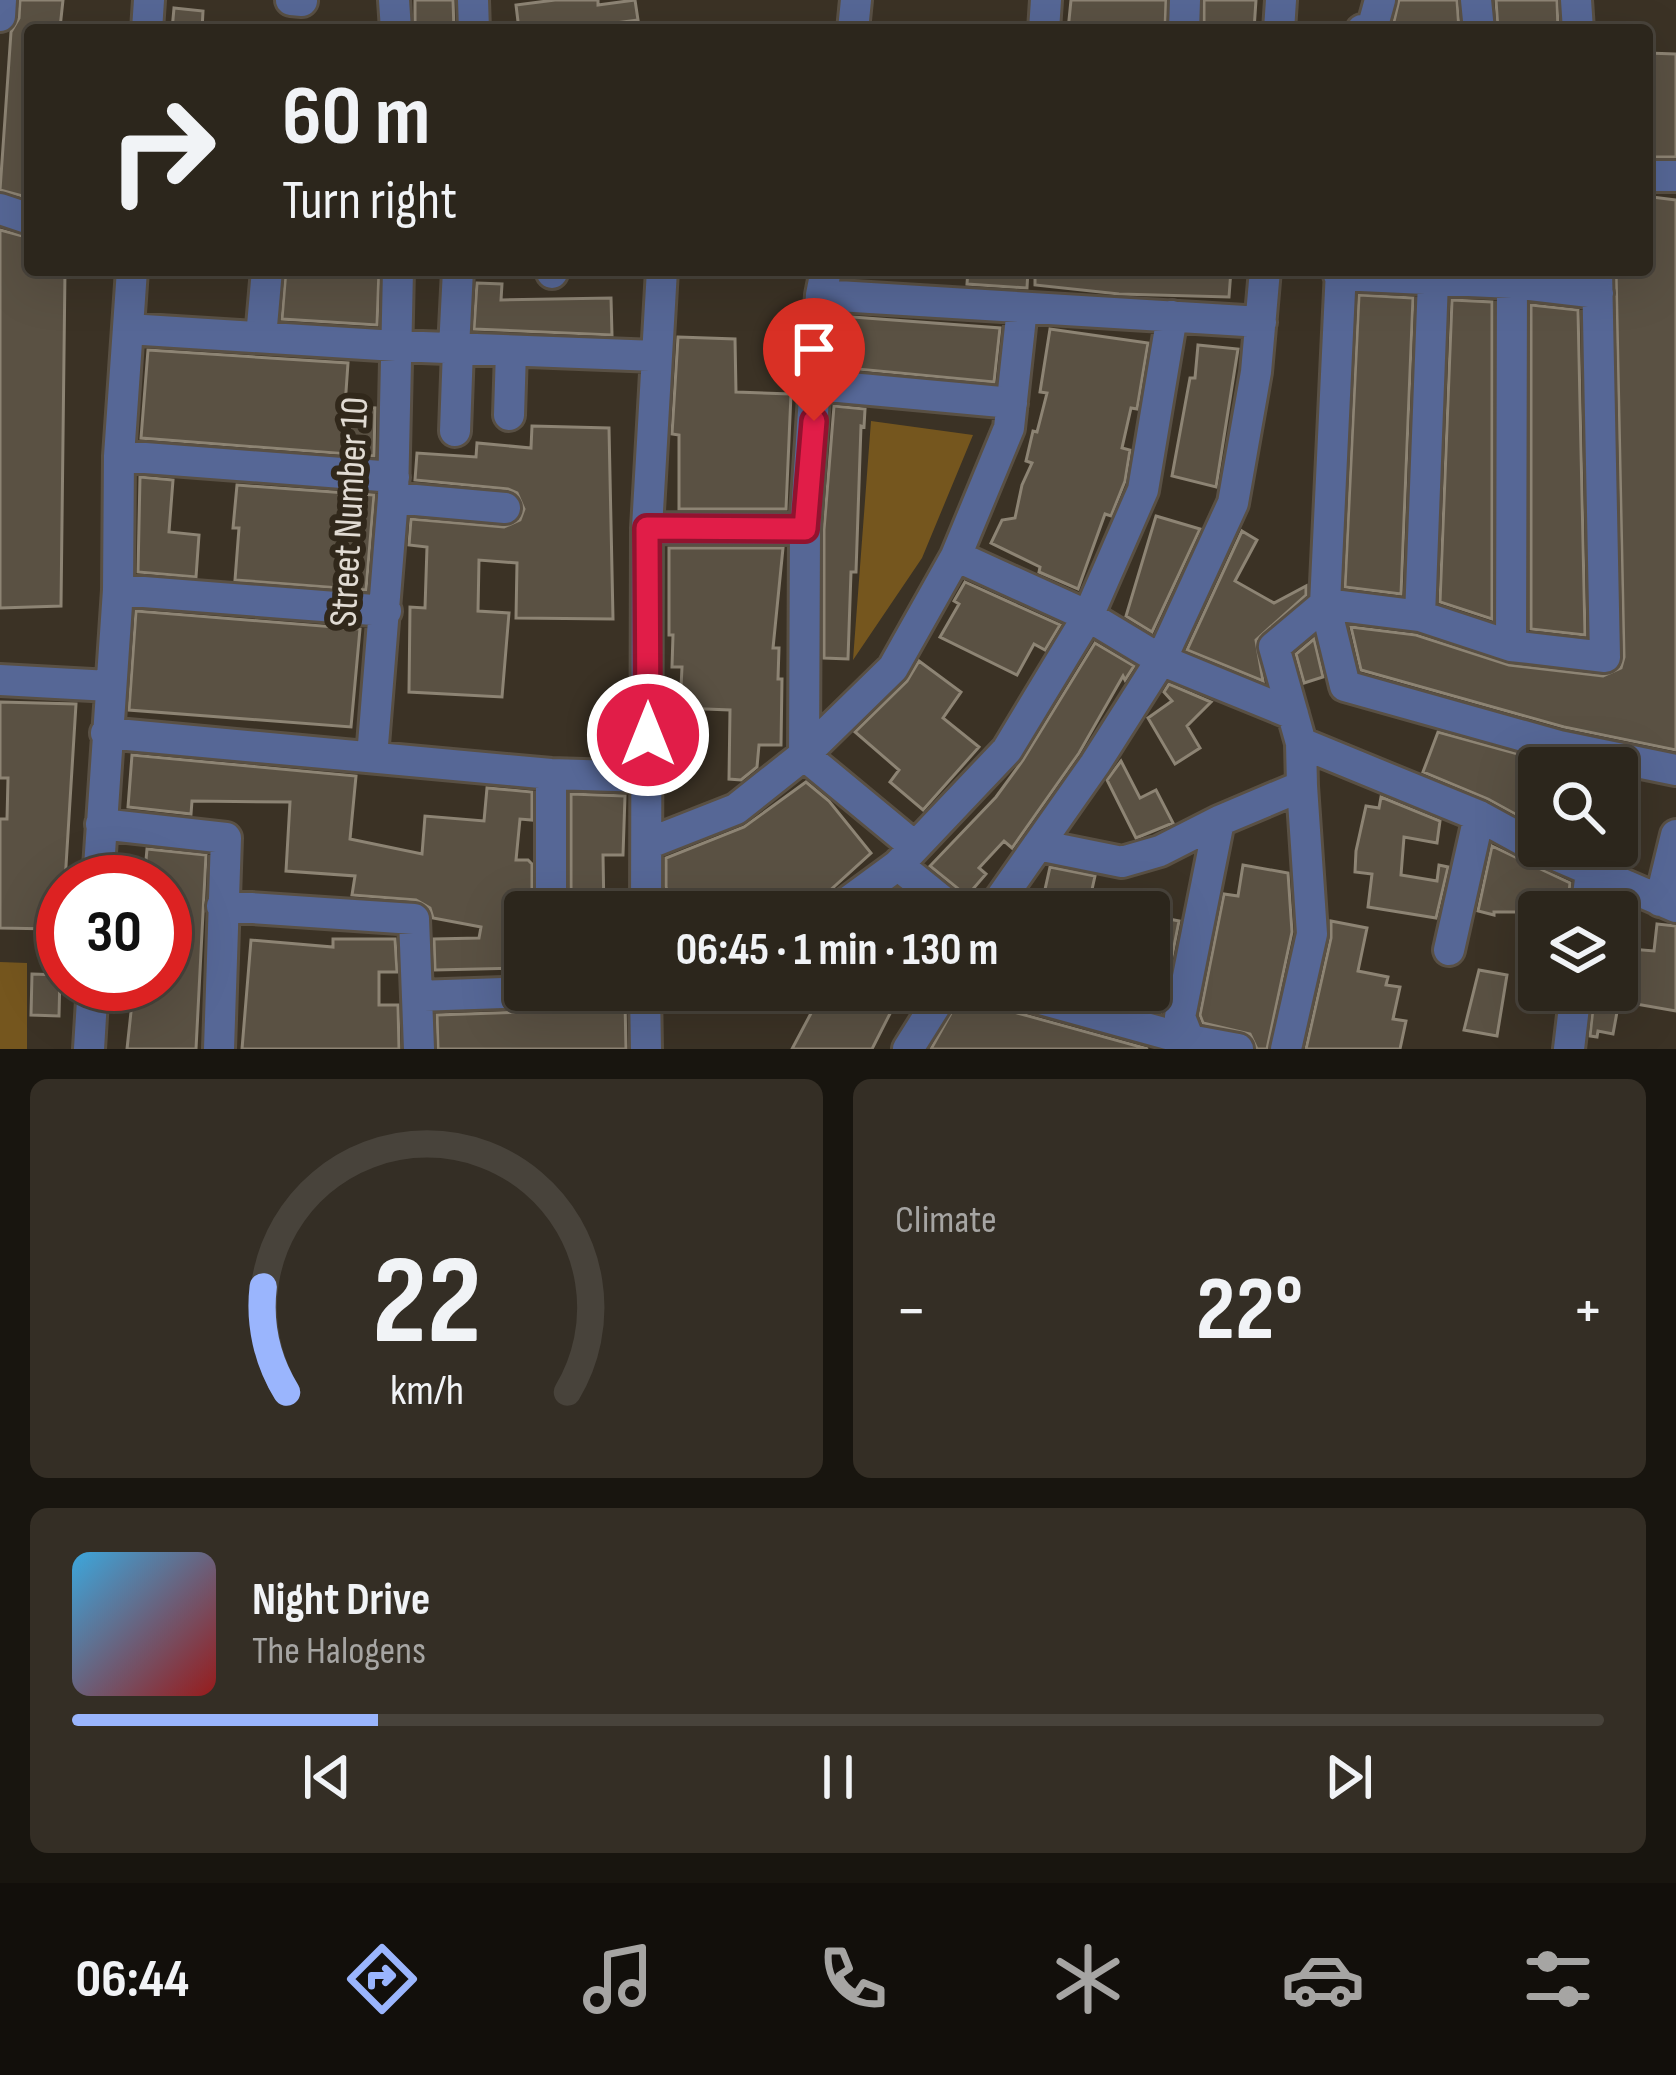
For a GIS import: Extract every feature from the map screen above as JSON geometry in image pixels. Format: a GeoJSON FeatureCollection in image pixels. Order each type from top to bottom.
{"type":"FeatureCollection","features":[{"type":"Feature","properties":{"kind":"street"},"geometry":{"type":"LineString","coordinates":[[0,16],[2,0]]}},
{"type":"Feature","properties":{"kind":"street"},"geometry":{"type":"LineString","coordinates":[[291,0],[302,1]]}},
{"type":"Feature","properties":{"kind":"street"},"geometry":{"type":"LineString","coordinates":[[99,855],[118,590],[119,456],[132,276]]}},
{"type":"Feature","properties":{"kind":"street"},"geometry":{"type":"LineString","coordinates":[[261,337],[266,276]]}},
{"type":"Feature","properties":{"kind":"street","name":"Street Number 10"},"geometry":{"type":"LineString","coordinates":[[372,757],[394,488],[398,276]]}},
{"type":"Feature","properties":{"kind":"street"},"geometry":{"type":"LineString","coordinates":[[455,431],[458,276]]}},
{"type":"Feature","properties":{"kind":"street"},"geometry":{"type":"LineString","coordinates":[[646,891],[647,528],[662,276]]}},
{"type":"Feature","properties":{"kind":"street"},"geometry":{"type":"LineString","coordinates":[[1006,891],[1161,660],[1233,503],[1262,322],[1265,276]]}},
{"type":"Feature","properties":{"kind":"street"},"geometry":{"type":"LineString","coordinates":[[1340,276],[1325,604],[1345,686],[1526,747]]}},
{"type":"Feature","properties":{"kind":"street"},"geometry":{"type":"LineString","coordinates":[[1286,1049],[1312,934],[1297,728],[1274,647],[1325,604],[1420,616],[1510,646],[1605,657],[1598,281],[1512,283],[1375,276]]}},
{"type":"Feature","properties":{"kind":"street"},"geometry":{"type":"LineString","coordinates":[[1420,616],[1433,281]]}},
{"type":"Feature","properties":{"kind":"street"},"geometry":{"type":"LineString","coordinates":[[937,891],[804,755],[805,529],[823,282],[1022,308],[1262,322]]}},
{"type":"Feature","properties":{"kind":"street"},"geometry":{"type":"LineString","coordinates":[[1510,646],[1512,283]]}},
{"type":"Feature","properties":{"kind":"street"},"geometry":{"type":"LineString","coordinates":[[647,844],[736,809],[804,755],[893,668],[956,556],[1009,428],[1022,308]]}},
{"type":"Feature","properties":{"kind":"street"},"geometry":{"type":"LineString","coordinates":[[861,891],[906,856],[1006,750],[1088,616],[1143,490],[1172,316]]}},
{"type":"Feature","properties":{"kind":"street"},"geometry":{"type":"LineString","coordinates":[[128,328],[396,346],[656,356]]}},
{"type":"Feature","properties":{"kind":"street"},"geometry":{"type":"LineString","coordinates":[[509,415],[511,351]]}},
{"type":"Feature","properties":{"kind":"street"},"geometry":{"type":"LineString","coordinates":[[817,385],[1012,403]]}},
{"type":"Feature","properties":{"kind":"street"},"geometry":{"type":"LineString","coordinates":[[119,456],[394,488],[505,508]]}},
{"type":"Feature","properties":{"kind":"street"},"geometry":{"type":"LineString","coordinates":[[647,528],[805,529]]}},
{"type":"Feature","properties":{"kind":"street"},"geometry":{"type":"LineString","coordinates":[[956,556],[1088,616],[1161,660],[1479,817],[1518,827]]}},
{"type":"Feature","properties":{"kind":"street"},"geometry":{"type":"LineString","coordinates":[[118,590],[386,611]]}},
{"type":"Feature","properties":{"kind":"street"},"geometry":{"type":"LineString","coordinates":[[0,680],[110,686]]}},
{"type":"Feature","properties":{"kind":"street"},"geometry":{"type":"LineString","coordinates":[[106,733],[551,774],[648,777]]}},
{"type":"Feature","properties":{"kind":"street"},"geometry":{"type":"LineString","coordinates":[[1638,766],[1676,770]]}},
{"type":"Feature","properties":{"kind":"street"},"geometry":{"type":"LineString","coordinates":[[551,774],[551,891]]}},
{"type":"Feature","properties":{"kind":"street"},"geometry":{"type":"LineString","coordinates":[[1038,845],[1122,862],[1160,851],[1302,786]]}},
{"type":"Feature","properties":{"kind":"street"},"geometry":{"type":"LineString","coordinates":[[1449,950],[1479,817]]}},
{"type":"Feature","properties":{"kind":"street"},"geometry":{"type":"LineString","coordinates":[[1188,1044],[1180,1017],[1219,821]]}},
{"type":"Feature","properties":{"kind":"street"},"geometry":{"type":"LineString","coordinates":[[101,824],[226,838],[219,1049]]}},
{"type":"Feature","properties":{"kind":"street"},"geometry":{"type":"LineString","coordinates":[[1585,867],[1668,904],[1676,835]]}},
{"type":"Feature","properties":{"kind":"street"},"geometry":{"type":"LineString","coordinates":[[1589,891],[1591,871]]}},
{"type":"Feature","properties":{"kind":"street"},"geometry":{"type":"LineString","coordinates":[[223,906],[414,919],[419,1049]]}},
{"type":"Feature","properties":{"kind":"street"},"geometry":{"type":"LineString","coordinates":[[417,996],[504,993]]}},
{"type":"Feature","properties":{"kind":"street"},"geometry":{"type":"LineString","coordinates":[[89,1049],[91,1011]]}},
{"type":"Feature","properties":{"kind":"street"},"geometry":{"type":"LineString","coordinates":[[645,1011],[646,1049]]}},
{"type":"Feature","properties":{"kind":"street"},"geometry":{"type":"LineString","coordinates":[[908,1049],[932,1011]]}},
{"type":"Feature","properties":{"kind":"street"},"geometry":{"type":"LineString","coordinates":[[1078,1011],[1188,1044],[1238,1049]]}},
{"type":"Feature","properties":{"kind":"street"},"geometry":{"type":"LineString","coordinates":[[1569,1049],[1574,1011]]}},
{"type":"Feature","properties":{"kind":"shaded area"},"geometry":{"type":"Polygon","coordinates":[[[871,421],[973,435],[922,558],[853,660],[871,421]]]}},
{"type":"Feature","properties":{"kind":"shaded area"},"geometry":{"type":"Polygon","coordinates":[[[0,962],[27,963],[27,1049],[0,1049],[0,962]]]}},
{"type":"Feature","properties":{"kind":"building"},"geometry":{"type":"Polygon","coordinates":[[[20,0],[63,0],[60,24],[24,24],[24,196],[0,190],[11,32],[19,18],[20,0]]]}},
{"type":"Feature","properties":{"kind":"building"},"geometry":{"type":"Polygon","coordinates":[[[415,0],[453,0],[454,24],[415,24],[415,0]]]}},
{"type":"Feature","properties":{"kind":"building"},"geometry":{"type":"Polygon","coordinates":[[[635,0],[638,20],[518,24],[516,5],[635,0]]]}},
{"type":"Feature","properties":{"kind":"building"},"geometry":{"type":"Polygon","coordinates":[[[1071,0],[1166,0],[1165,24],[1069,24],[1071,0]]]}},
{"type":"Feature","properties":{"kind":"building"},"geometry":{"type":"Polygon","coordinates":[[[1204,0],[1256,0],[1254,24],[1204,24],[1204,0]]]}},
{"type":"Feature","properties":{"kind":"building"},"geometry":{"type":"Polygon","coordinates":[[[1399,0],[1457,0],[1459,24],[1393,24],[1399,0]]]}},
{"type":"Feature","properties":{"kind":"building"},"geometry":{"type":"Polygon","coordinates":[[[1496,0],[1557,0],[1558,24],[1498,24],[1496,0]]]}},
{"type":"Feature","properties":{"kind":"building"},"geometry":{"type":"Polygon","coordinates":[[[174,8],[203,11],[202,24],[173,24],[174,8]]]}},
{"type":"Feature","properties":{"kind":"building"},"geometry":{"type":"Polygon","coordinates":[[[1653,53],[1676,54],[1676,157],[1653,157],[1653,53]]]}},
{"type":"Feature","properties":{"kind":"building"},"geometry":{"type":"Polygon","coordinates":[[[1653,197],[1676,200],[1676,750],[1564,727],[1361,670],[1351,627],[1416,635],[1509,665],[1603,676],[1621,668],[1616,276],[1653,276],[1653,197]]]}},
{"type":"Feature","properties":{"kind":"building"},"geometry":{"type":"Polygon","coordinates":[[[0,230],[24,236],[24,276],[65,276],[61,606],[0,608],[0,230]]]}},
{"type":"Feature","properties":{"kind":"building"},"geometry":{"type":"Polygon","coordinates":[[[286,276],[379,276],[377,325],[282,319],[286,276]]]}},
{"type":"Feature","properties":{"kind":"building"},"geometry":{"type":"Polygon","coordinates":[[[968,276],[1028,276],[1027,288],[967,284],[968,276]]]}},
{"type":"Feature","properties":{"kind":"building"},"geometry":{"type":"Polygon","coordinates":[[[1035,276],[1231,276],[1229,297],[1119,294],[1035,285],[1035,276]]]}},
{"type":"Feature","properties":{"kind":"building"},"geometry":{"type":"Polygon","coordinates":[[[477,283],[502,284],[501,300],[611,298],[612,335],[474,329],[477,283]]]}},
{"type":"Feature","properties":{"kind":"building"},"geometry":{"type":"Polygon","coordinates":[[[1359,295],[1413,298],[1401,594],[1345,587],[1359,295]]]}},
{"type":"Feature","properties":{"kind":"building"},"geometry":{"type":"Polygon","coordinates":[[[1452,300],[1492,302],[1492,619],[1440,602],[1452,300]]]}},
{"type":"Feature","properties":{"kind":"building"},"geometry":{"type":"Polygon","coordinates":[[[1531,305],[1578,310],[1585,635],[1531,629],[1531,305]]]}},
{"type":"Feature","properties":{"kind":"building"},"geometry":{"type":"Polygon","coordinates":[[[839,316],[1000,328],[994,382],[836,367],[839,316]]]}},
{"type":"Feature","properties":{"kind":"building"},"geometry":{"type":"Polygon","coordinates":[[[1050,329],[1148,343],[1137,409],[1131,408],[1122,448],[1130,450],[1125,481],[1111,516],[1105,514],[1078,589],[991,543],[1002,520],[1015,518],[1032,463],[1026,461],[1047,393],[1040,392],[1050,329]]]}},
{"type":"Feature","properties":{"kind":"building"},"geometry":{"type":"Polygon","coordinates":[[[678,337],[735,339],[736,392],[791,394],[786,509],[679,509],[679,435],[672,434],[678,337]]]}},
{"type":"Feature","properties":{"kind":"building"},"geometry":{"type":"Polygon","coordinates":[[[1198,345],[1238,349],[1216,487],[1172,476],[1198,345]]]}},
{"type":"Feature","properties":{"kind":"building"},"geometry":{"type":"Polygon","coordinates":[[[148,350],[348,363],[345,406],[375,408],[374,456],[141,438],[148,350]]]}},
{"type":"Feature","properties":{"kind":"building"},"geometry":{"type":"Polygon","coordinates":[[[834,406],[865,409],[848,659],[824,658],[824,530],[834,406]]]}},
{"type":"Feature","properties":{"kind":"building"},"geometry":{"type":"Polygon","coordinates":[[[532,426],[609,428],[613,619],[516,618],[517,563],[479,560],[478,611],[509,613],[502,697],[409,692],[410,607],[425,608],[427,547],[409,545],[411,519],[504,527],[520,520],[524,509],[517,493],[508,489],[415,480],[417,453],[476,457],[477,443],[531,448],[532,426]]]}},
{"type":"Feature","properties":{"kind":"building"},"geometry":{"type":"Polygon","coordinates":[[[140,477],[173,480],[169,532],[199,535],[196,577],[138,572],[140,477]]]}},
{"type":"Feature","properties":{"kind":"building"},"geometry":{"type":"Polygon","coordinates":[[[237,485],[374,495],[366,590],[235,580],[237,485]]]}},
{"type":"Feature","properties":{"kind":"building"},"geometry":{"type":"Polygon","coordinates":[[[1156,516],[1200,529],[1152,632],[1126,616],[1156,516]]]}},
{"type":"Feature","properties":{"kind":"building"},"geometry":{"type":"Polygon","coordinates":[[[1242,531],[1257,540],[1235,581],[1274,603],[1306,586],[1306,595],[1256,640],[1263,681],[1187,650],[1242,531]]]}},
{"type":"Feature","properties":{"kind":"building"},"geometry":{"type":"Polygon","coordinates":[[[669,548],[783,548],[773,648],[779,648],[778,679],[782,679],[781,745],[759,745],[757,767],[741,780],[729,779],[730,710],[680,708],[682,667],[672,667],[673,635],[669,635],[669,548]]]}},
{"type":"Feature","properties":{"kind":"building"},"geometry":{"type":"Polygon","coordinates":[[[965,582],[1060,625],[1045,650],[1034,644],[1017,675],[940,637],[959,604],[954,601],[965,582]]]}},
{"type":"Feature","properties":{"kind":"building"},"geometry":{"type":"Polygon","coordinates":[[[136,611],[360,629],[351,727],[129,710],[136,611]]]}},
{"type":"Feature","properties":{"kind":"building"},"geometry":{"type":"Polygon","coordinates":[[[1314,639],[1323,677],[1304,683],[1296,654],[1314,639]]]}},
{"type":"Feature","properties":{"kind":"building"},"geometry":{"type":"Polygon","coordinates":[[[1095,643],[1134,666],[1012,848],[1004,841],[979,868],[986,874],[971,891],[961,891],[930,866],[996,797],[1095,643]]]}},
{"type":"Feature","properties":{"kind":"building"},"geometry":{"type":"Polygon","coordinates":[[[919,661],[961,692],[943,718],[979,747],[923,810],[890,782],[899,770],[855,732],[907,681],[919,661]]]}},
{"type":"Feature","properties":{"kind":"building"},"geometry":{"type":"Polygon","coordinates":[[[1169,684],[1211,702],[1187,726],[1200,748],[1175,764],[1148,718],[1172,701],[1164,692],[1169,684]]]}},
{"type":"Feature","properties":{"kind":"building"},"geometry":{"type":"Polygon","coordinates":[[[0,702],[76,704],[67,855],[36,855],[36,929],[0,928],[0,819],[7,819],[8,778],[0,778],[0,702]]]}},
{"type":"Feature","properties":{"kind":"building"},"geometry":{"type":"Polygon","coordinates":[[[1438,732],[1518,754],[1518,815],[1488,799],[1423,772],[1438,732]]]}},
{"type":"Feature","properties":{"kind":"building"},"geometry":{"type":"Polygon","coordinates":[[[132,755],[356,776],[350,839],[422,854],[425,816],[484,821],[487,788],[532,792],[532,820],[520,819],[516,860],[532,864],[532,891],[504,891],[504,968],[435,970],[434,939],[479,938],[481,927],[433,918],[430,908],[416,900],[352,895],[355,876],[286,871],[290,802],[192,801],[191,814],[128,807],[132,755]]]}},
{"type":"Feature","properties":{"kind":"building"},"geometry":{"type":"Polygon","coordinates":[[[1121,761],[1140,798],[1156,790],[1173,823],[1136,838],[1107,780],[1121,761]]]}},
{"type":"Feature","properties":{"kind":"building"},"geometry":{"type":"Polygon","coordinates":[[[806,782],[829,801],[871,853],[829,891],[667,891],[666,858],[744,827],[806,782]]]}},
{"type":"Feature","properties":{"kind":"building"},"geometry":{"type":"Polygon","coordinates":[[[571,794],[625,796],[623,855],[603,855],[604,891],[571,891],[571,794]]]}},
{"type":"Feature","properties":{"kind":"building"},"geometry":{"type":"Polygon","coordinates":[[[1381,797],[1440,821],[1437,843],[1404,837],[1401,875],[1437,881],[1439,865],[1448,867],[1436,918],[1368,907],[1372,874],[1355,872],[1356,851],[1366,806],[1379,808],[1381,797]]]}},
{"type":"Feature","properties":{"kind":"building"},"geometry":{"type":"Polygon","coordinates":[[[1492,846],[1518,858],[1518,867],[1536,867],[1570,883],[1569,891],[1518,891],[1518,912],[1478,911],[1492,846]]]}},
{"type":"Feature","properties":{"kind":"building"},"geometry":{"type":"Polygon","coordinates":[[[147,849],[206,855],[196,1049],[127,1049],[131,1011],[192,1011],[192,855],[146,855],[147,849]]]}},
{"type":"Feature","properties":{"kind":"building"},"geometry":{"type":"Polygon","coordinates":[[[1243,865],[1288,873],[1292,932],[1267,1049],[1257,1049],[1250,1034],[1203,1023],[1200,1015],[1224,894],[1238,896],[1243,865]]]}},
{"type":"Feature","properties":{"kind":"building"},"geometry":{"type":"Polygon","coordinates":[[[1050,867],[1095,876],[1092,891],[1045,891],[1050,867]]]}},
{"type":"Feature","properties":{"kind":"building"},"geometry":{"type":"Polygon","coordinates":[[[1170,919],[1179,921],[1170,966],[1170,919]]]}},
{"type":"Feature","properties":{"kind":"building"},"geometry":{"type":"Polygon","coordinates":[[[1331,921],[1367,928],[1358,971],[1388,977],[1386,985],[1400,987],[1393,1019],[1406,1021],[1400,1049],[1306,1049],[1331,921]]]}},
{"type":"Feature","properties":{"kind":"building"},"geometry":{"type":"Polygon","coordinates":[[[1657,924],[1676,926],[1676,1011],[1638,1004],[1638,950],[1654,951],[1657,924]]]}},
{"type":"Feature","properties":{"kind":"building"},"geometry":{"type":"Polygon","coordinates":[[[333,939],[395,939],[397,972],[379,972],[379,1005],[398,1005],[399,1049],[242,1049],[251,940],[333,947],[333,939]]]}},
{"type":"Feature","properties":{"kind":"building"},"geometry":{"type":"Polygon","coordinates":[[[1479,970],[1507,975],[1497,1036],[1464,1030],[1479,970]]]}},
{"type":"Feature","properties":{"kind":"building"},"geometry":{"type":"Polygon","coordinates":[[[32,974],[36,974],[36,1011],[59,1011],[59,1016],[31,1015],[32,974]]]}},
{"type":"Feature","properties":{"kind":"building"},"geometry":{"type":"Polygon","coordinates":[[[625,1011],[626,1049],[438,1049],[437,1015],[625,1011]]]}},
{"type":"Feature","properties":{"kind":"building"},"geometry":{"type":"Polygon","coordinates":[[[812,1011],[891,1011],[872,1049],[792,1049],[812,1011]]]}},
{"type":"Feature","properties":{"kind":"building"},"geometry":{"type":"Polygon","coordinates":[[[952,1011],[1010,1011],[1148,1049],[931,1049],[952,1011]]]}},
{"type":"Feature","properties":{"kind":"building"},"geometry":{"type":"Polygon","coordinates":[[[1593,1011],[1617,1011],[1613,1034],[1598,1031],[1597,1037],[1590,1036],[1593,1011]]]}},
{"type":"Feature","properties":{"kind":"route"},"geometry":{"type":"LineString","coordinates":[[648,735],[647,528],[805,529],[814,421]]}}]}
